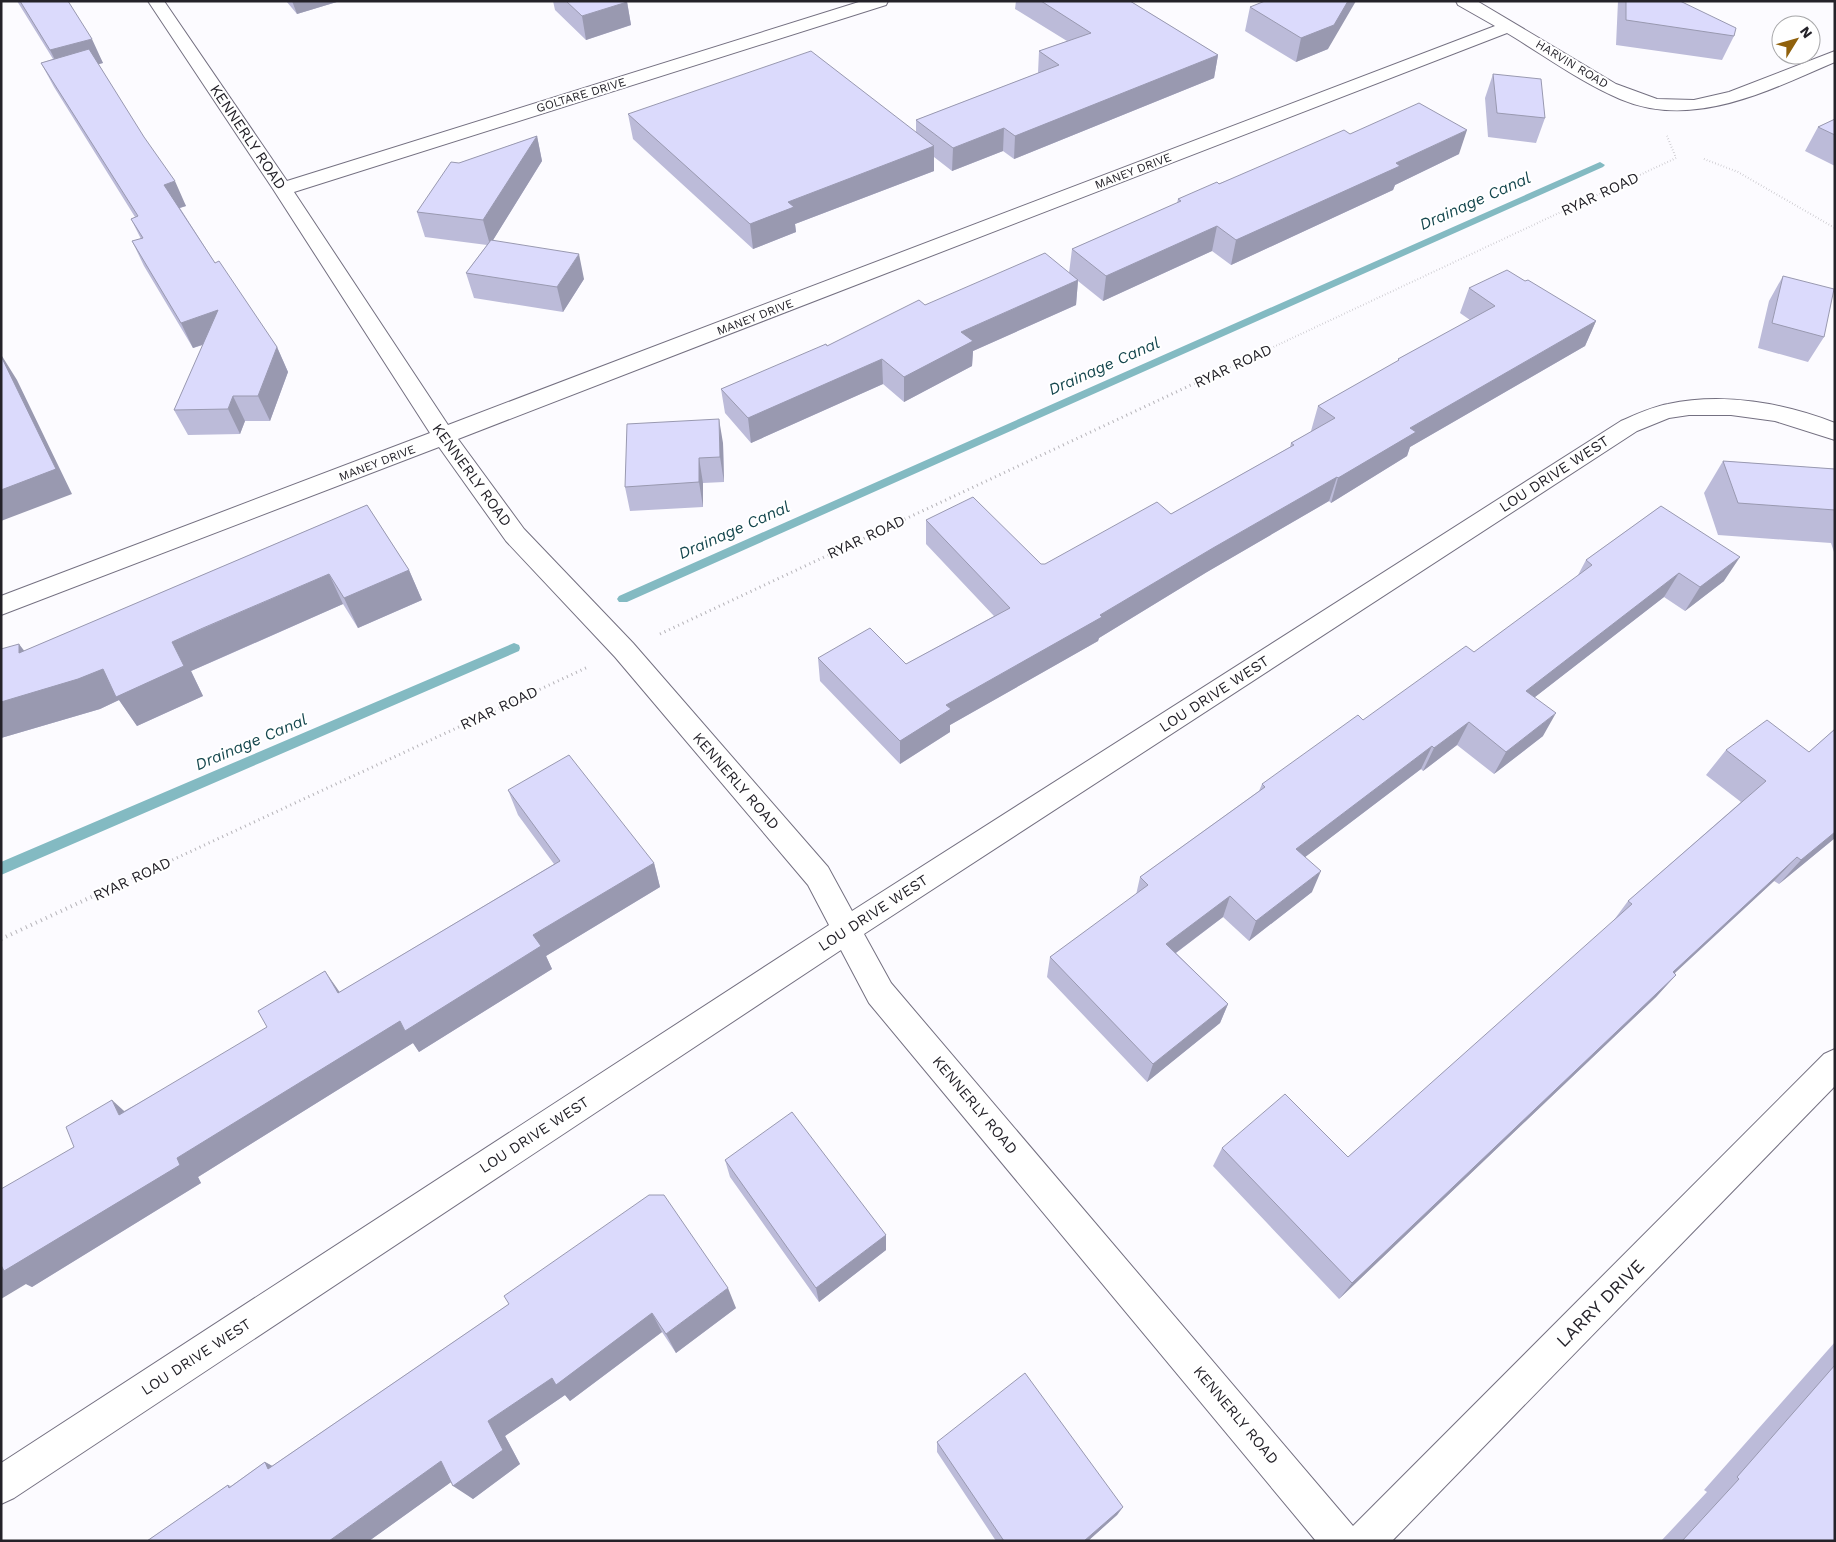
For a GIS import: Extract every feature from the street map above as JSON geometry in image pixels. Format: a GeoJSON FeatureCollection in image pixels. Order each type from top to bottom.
{"type":"FeatureCollection","features":[{"type":"Feature","properties":{"kind":"street","name":"KENNERLY ROAD"},"geometry":{"type":"LineString","coordinates":[[156,1],[283,189],[444,437],[515,535],[624,650],[818,876],[880,993],[1341,1541]]}},
{"type":"Feature","properties":{"kind":"street","name":"GOLTARE DRIVE"},"geometry":{"type":"LineString","coordinates":[[283,189],[880,1]]}},
{"type":"Feature","properties":{"kind":"street","name":"HARVIN ROAD"},"geometry":{"type":"LineString","coordinates":[[1464,1],[1617,91],[1653,104],[1671,106],[1712,102],[1740,94],[1835,56]]}},
{"type":"Feature","properties":{"kind":"street","name":"MANEY DRIVE"},"geometry":{"type":"LineString","coordinates":[[1,606],[1508,26]]}},
{"type":"Feature","properties":{"kind":"street","name":"LOU DRIVE WEST"},"geometry":{"type":"LineString","coordinates":[[1,1485],[848,930],[1629,426],[1669,411],[1720,406],[1769,411],[1835,432]]}},
{"type":"Feature","properties":{"kind":"street","name":"LARRY DRIVE"},"geometry":{"type":"LineString","coordinates":[[1365,1541],[1835,1064]]}},
{"type":"Feature","properties":{"kind":"path","name":"RYAR ROAD"},"geometry":{"type":"LineString","coordinates":[[1,939],[1676,158],[1653,104]]}},
{"type":"Feature","properties":{"kind":"path"},"geometry":{"type":"LineString","coordinates":[[1704,159],[1738,172],[1835,228]]}},
{"type":"Feature","properties":{"kind":"building"},"geometry":{"type":"Polygon","coordinates":[[[20,1],[68,1],[92,39],[50,50],[20,1]]]}},
{"type":"Feature","properties":{"kind":"building"},"geometry":{"type":"Polygon","coordinates":[[[566,1],[627,1],[627,2],[582,16],[566,1]]]}},
{"type":"Feature","properties":{"kind":"building"},"geometry":{"type":"Polygon","coordinates":[[[1041,1],[1130,1],[1218,55],[1015,136],[1004,128],[953,148],[916,120],[1059,65],[1039,51],[1091,33],[1041,1]]]}},
{"type":"Feature","properties":{"kind":"building"},"geometry":{"type":"Polygon","coordinates":[[[1265,1],[1348,1],[1334,25],[1301,38],[1250,7],[1265,1]]]}},
{"type":"Feature","properties":{"kind":"building"},"geometry":{"type":"Polygon","coordinates":[[[1626,1],[1680,1],[1736,28],[1734,36],[1626,20],[1626,1]]]}},
{"type":"Feature","properties":{"kind":"building"},"geometry":{"type":"Polygon","coordinates":[[[89,49],[144,137],[175,181],[164,185],[215,263],[219,261],[277,347],[258,396],[233,396],[228,409],[174,410],[218,310],[181,323],[132,241],[143,238],[131,219],[138,216],[41,63],[89,49]]]}},
{"type":"Feature","properties":{"kind":"building"},"geometry":{"type":"Polygon","coordinates":[[[811,51],[934,146],[788,202],[794,207],[750,224],[628,114],[811,51]]]}},
{"type":"Feature","properties":{"kind":"building"},"geometry":{"type":"Polygon","coordinates":[[[1493,74],[1541,79],[1545,118],[1497,113],[1493,74]]]}},
{"type":"Feature","properties":{"kind":"building"},"geometry":{"type":"Polygon","coordinates":[[[1419,103],[1467,130],[1396,163],[1400,166],[1236,240],[1217,226],[1106,276],[1072,249],[1181,201],[1178,199],[1217,182],[1219,184],[1344,130],[1350,134],[1419,103]]]}},
{"type":"Feature","properties":{"kind":"building"},"geometry":{"type":"Polygon","coordinates":[[[1835,119],[1835,135],[1818,127],[1835,119]]]}},
{"type":"Feature","properties":{"kind":"building"},"geometry":{"type":"Polygon","coordinates":[[[537,136],[483,220],[417,212],[451,162],[459,163],[537,136]]]}},
{"type":"Feature","properties":{"kind":"building"},"geometry":{"type":"Polygon","coordinates":[[[491,240],[579,254],[557,287],[466,273],[491,240]]]}},
{"type":"Feature","properties":{"kind":"building"},"geometry":{"type":"Polygon","coordinates":[[[1045,253],[1078,280],[961,332],[973,341],[904,377],[882,359],[748,418],[721,389],[826,344],[827,346],[919,300],[925,305],[1045,253]]]}},
{"type":"Feature","properties":{"kind":"building"},"geometry":{"type":"Polygon","coordinates":[[[1507,270],[1525,281],[1528,280],[1596,321],[1410,428],[1416,432],[1213,548],[1100,615],[1102,617],[946,705],[951,709],[900,741],[818,658],[870,628],[906,664],[1010,608],[926,520],[973,497],[1041,564],[1045,564],[1157,502],[1171,514],[1294,445],[1291,443],[1335,418],[1318,406],[1398,359],[1495,306],[1469,288],[1507,270]]]}},
{"type":"Feature","properties":{"kind":"building"},"geometry":{"type":"Polygon","coordinates":[[[1783,276],[1834,289],[1824,337],[1772,323],[1783,276]]]}},
{"type":"Feature","properties":{"kind":"building"},"geometry":{"type":"Polygon","coordinates":[[[1,356],[56,469],[1,490],[1,356]]]}},
{"type":"Feature","properties":{"kind":"building"},"geometry":{"type":"Polygon","coordinates":[[[719,419],[720,457],[699,458],[699,482],[625,487],[627,424],[719,419]]]}},
{"type":"Feature","properties":{"kind":"building"},"geometry":{"type":"Polygon","coordinates":[[[1723,461],[1835,469],[1835,510],[1738,503],[1723,461]]]}},
{"type":"Feature","properties":{"kind":"building"},"geometry":{"type":"Polygon","coordinates":[[[367,505],[409,570],[344,598],[329,574],[203,628],[172,642],[184,666],[116,697],[103,669],[78,679],[1,702],[1,649],[19,644],[19,653],[367,505]]]}},
{"type":"Feature","properties":{"kind":"building"},"geometry":{"type":"Polygon","coordinates":[[[1661,506],[1740,557],[1700,587],[1679,573],[1526,691],[1556,713],[1506,752],[1469,722],[1434,748],[1432,746],[1296,849],[1321,871],[1256,921],[1230,896],[1166,944],[1228,1004],[1153,1064],[1050,957],[1148,885],[1140,877],[1265,787],[1262,784],[1358,715],[1363,720],[1466,646],[1474,652],[1592,565],[1586,560],[1661,506]]]}},
{"type":"Feature","properties":{"kind":"building"},"geometry":{"type":"Polygon","coordinates":[[[1767,720],[1809,752],[1835,729],[1835,832],[1801,860],[1797,857],[1673,972],[1676,975],[1352,1283],[1222,1148],[1285,1094],[1348,1157],[1632,904],[1628,901],[1766,781],[1726,750],[1767,720]]]}},
{"type":"Feature","properties":{"kind":"building"},"geometry":{"type":"Polygon","coordinates":[[[569,755],[654,863],[533,935],[541,946],[405,1031],[400,1021],[177,1158],[180,1165],[4,1271],[1,1265],[1,1189],[74,1147],[66,1127],[112,1100],[119,1115],[267,1027],[258,1011],[325,971],[338,993],[560,861],[508,790],[569,755]]]}},
{"type":"Feature","properties":{"kind":"building"},"geometry":{"type":"Polygon","coordinates":[[[792,1112],[886,1235],[816,1288],[725,1160],[792,1112]]]}},
{"type":"Feature","properties":{"kind":"building"},"geometry":{"type":"Polygon","coordinates":[[[649,1195],[664,1195],[728,1288],[666,1334],[652,1313],[556,1385],[552,1378],[488,1421],[503,1450],[453,1486],[441,1461],[329,1541],[147,1541],[228,1485],[229,1488],[265,1462],[268,1469],[509,1304],[504,1296],[649,1195]]]}},
{"type":"Feature","properties":{"kind":"building"},"geometry":{"type":"Polygon","coordinates":[[[1835,1365],[1835,1541],[1682,1541],[1739,1479],[1737,1477],[1835,1365]]]}},
{"type":"Feature","properties":{"kind":"building"},"geometry":{"type":"Polygon","coordinates":[[[1025,1373],[1123,1507],[1084,1541],[1004,1541],[937,1442],[1025,1373]]]}},
{"type":"Feature","properties":{"kind":"waterway","name":"Drainage Canal"},"geometry":{"type":"LineString","coordinates":[[623,599],[1600,165]]}},
{"type":"Feature","properties":{"kind":"waterway","name":"Drainage Canal"},"geometry":{"type":"LineString","coordinates":[[1,869],[514,648]]}}]}
